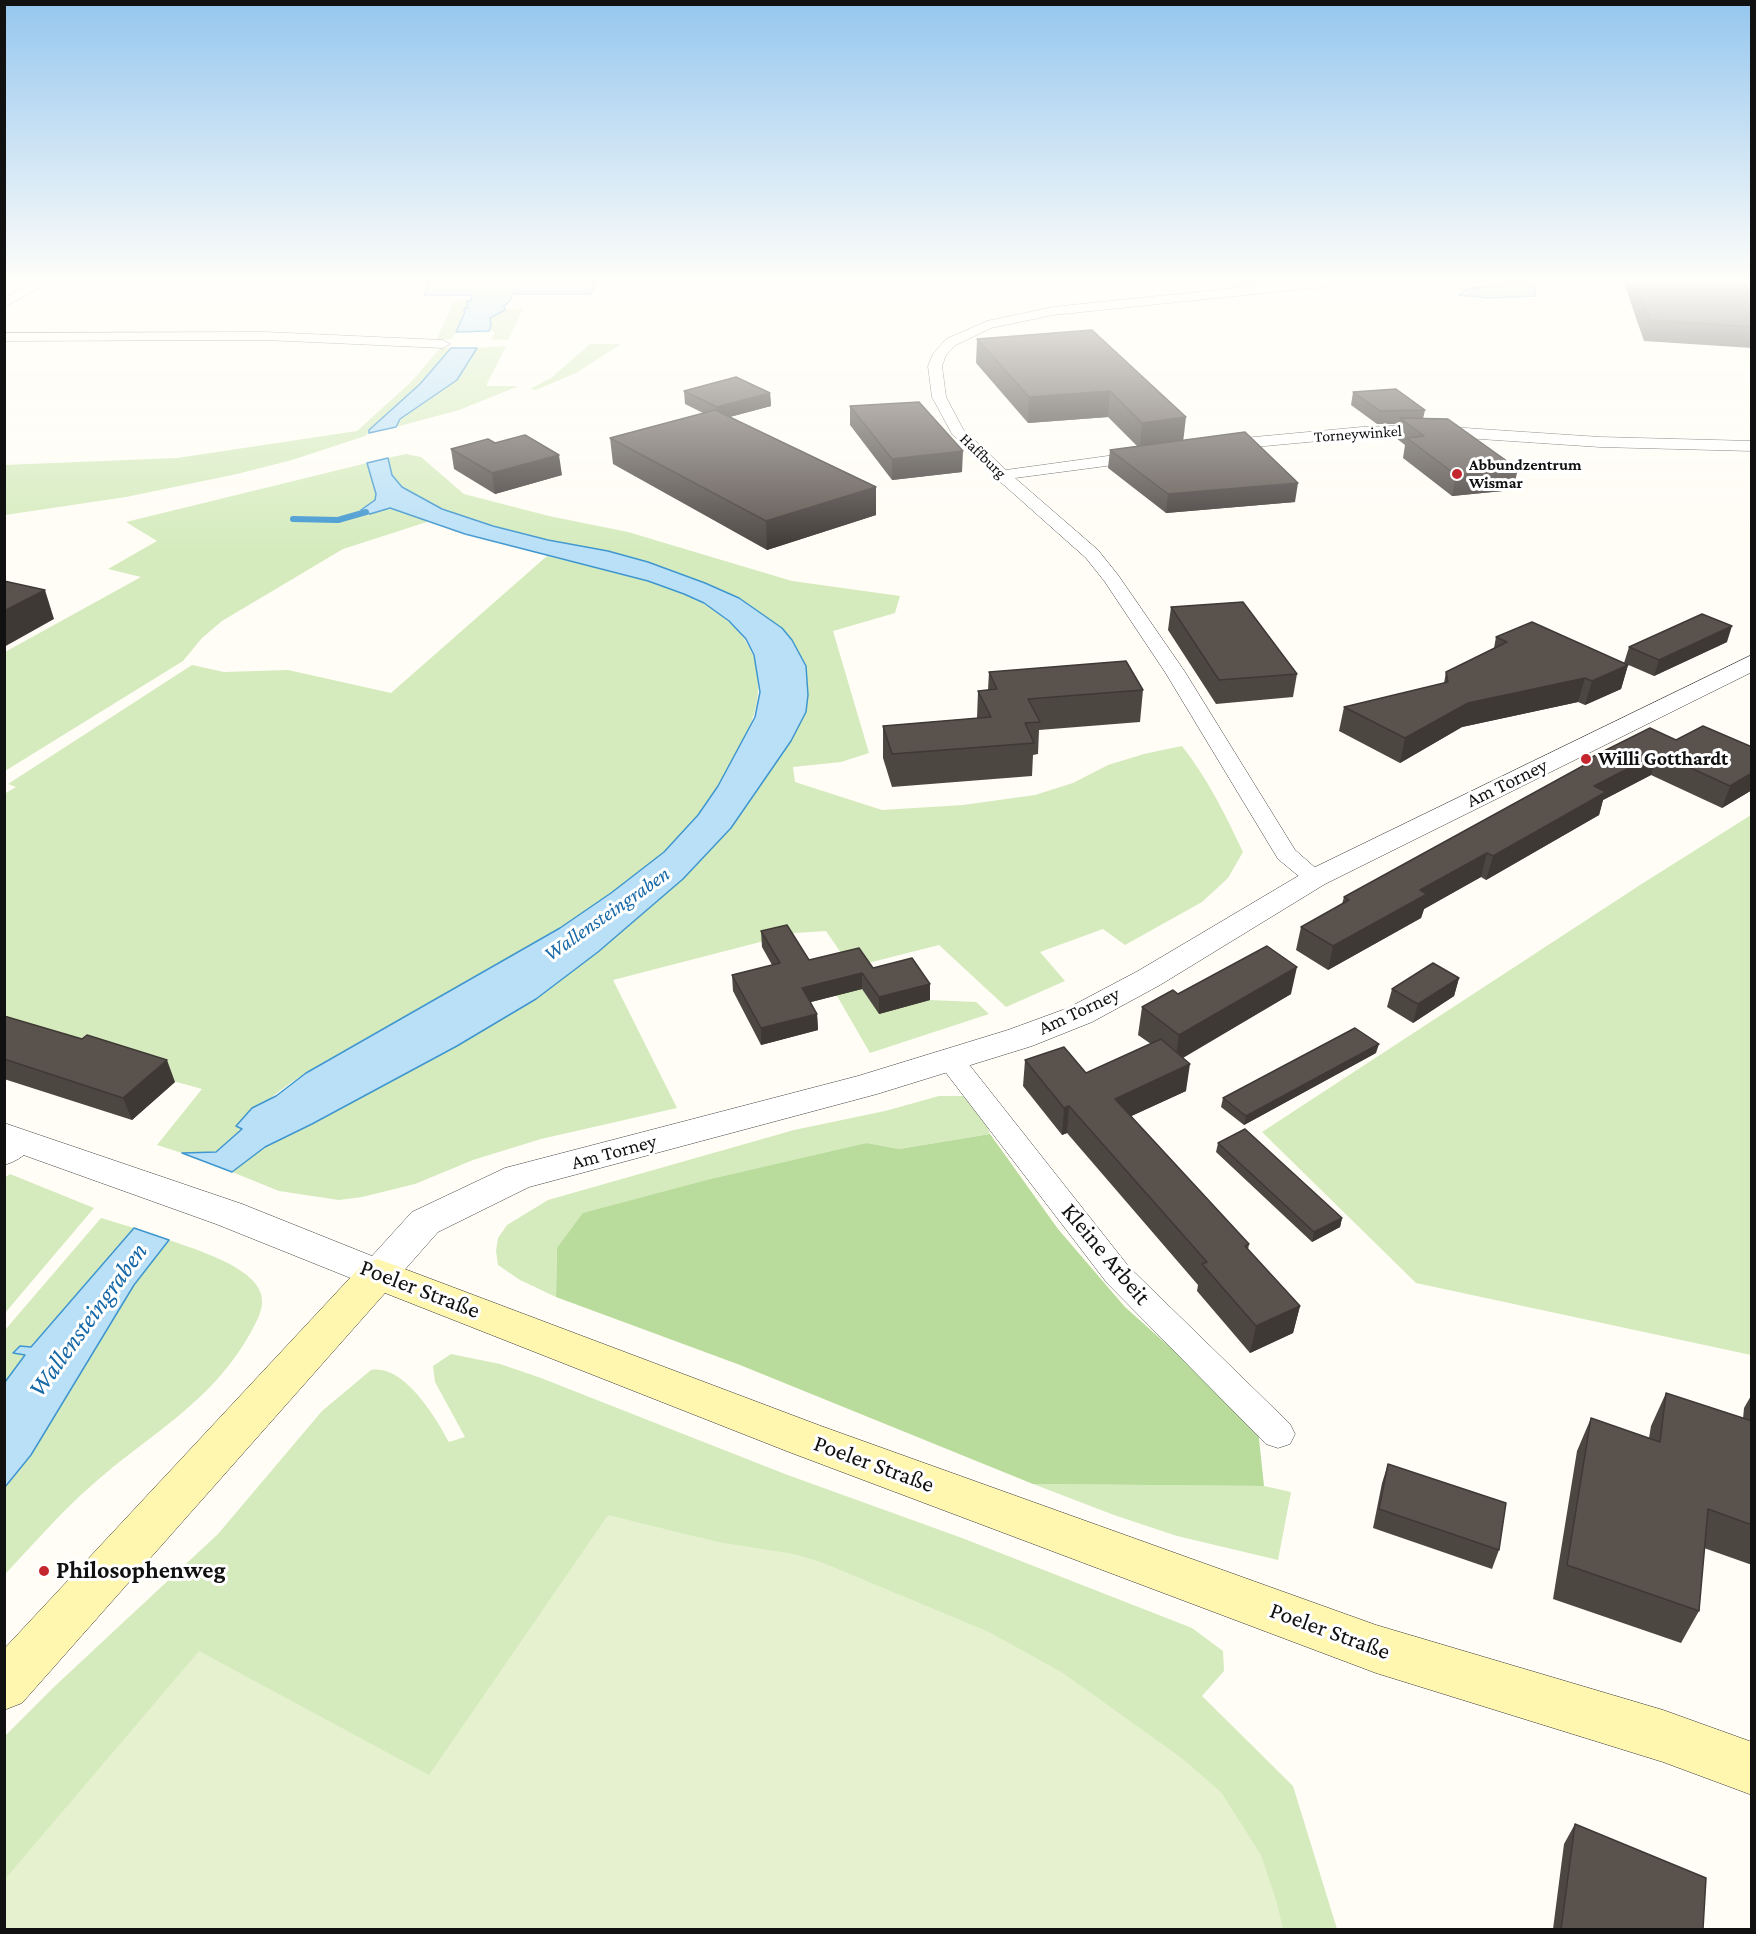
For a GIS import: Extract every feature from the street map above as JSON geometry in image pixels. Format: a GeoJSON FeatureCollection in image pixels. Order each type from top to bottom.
{"type":"FeatureCollection","features":[{"type":"Feature","properties":{"kind":"main road"},"geometry":{"type":"LineString","coordinates":[[4,1686],[378,1274]]}},
{"type":"Feature","properties":{"kind":"main road","name":"Poeler Straße"},"geometry":{"type":"LineString","coordinates":[[378,1274],[805,1439],[1376,1649],[1663,1736],[1752,1769]]}},
{"type":"Feature","properties":{"kind":"street","name":"Haffburg"},"geometry":{"type":"LineString","coordinates":[[936,370],[939,397],[957,431],[1002,475],[1092,554],[1112,579],[1175,672],[1286,854],[1315,878]]}},
{"type":"Feature","properties":{"kind":"street","name":"Torneywinkel"},"geometry":{"type":"LineString","coordinates":[[1210,447],[1362,432],[1420,430],[1600,442],[1752,446]]}},
{"type":"Feature","properties":{"kind":"street"},"geometry":{"type":"LineString","coordinates":[[1002,475],[1165,453]]}},
{"type":"Feature","properties":{"kind":"street","name":"Am Torney"},"geometry":{"type":"LineString","coordinates":[[378,1274],[425,1222],[518,1177],[833,1094],[1020,1038],[1080,1015],[1149,978],[1315,878],[1752,662]]}},
{"type":"Feature","properties":{"kind":"street","name":"Kleine Arbeit"},"geometry":{"type":"LineString","coordinates":[[950,1059],[1118,1275],[1278,1434]]}},
{"type":"Feature","properties":{"kind":"street","name":"Poeler Straße"},"geometry":{"type":"LineString","coordinates":[[10,1144],[148,1185],[229,1214],[378,1274]]}},
{"type":"Feature","properties":{"kind":"green space"},"geometry":{"type":"Polygon","coordinates":[[[421,370],[432,370],[365,436],[292,460],[126,497],[5,515],[4,465],[177,458],[357,431],[421,370]]]}},
{"type":"Feature","properties":{"kind":"green space"},"geometry":{"type":"Polygon","coordinates":[[[463,370],[494,370],[486,386],[519,386],[459,410],[396,427],[400,419],[457,380],[463,370]]]}},
{"type":"Feature","properties":{"kind":"green space"},"geometry":{"type":"Polygon","coordinates":[[[560,370],[580,370],[536,390],[530,389],[551,378],[560,370]]]}},
{"type":"Feature","properties":{"kind":"green space"},"geometry":{"type":"Polygon","coordinates":[[[406,454],[421,457],[464,494],[549,516],[628,532],[792,581],[900,596],[895,613],[833,631],[869,753],[841,762],[793,767],[795,782],[882,810],[963,805],[1035,795],[1073,783],[1108,765],[1182,746],[1223,810],[1243,852],[1228,878],[1202,902],[1125,945],[1103,929],[1040,952],[1065,981],[1006,1007],[939,945],[860,965],[862,989],[879,1013],[930,1000],[976,1002],[989,1014],[870,1053],[822,970],[848,963],[826,931],[795,933],[613,980],[677,1108],[541,1139],[473,1160],[415,1184],[362,1197],[339,1200],[279,1191],[232,1172],[265,1147],[457,1046],[536,999],[598,952],[731,828],[791,741],[806,666],[792,640],[782,628],[648,562],[608,551],[548,540],[442,509],[402,487],[392,474],[388,458],[406,454]]]}},
{"type":"Feature","properties":{"kind":"green space"},"geometry":{"type":"Polygon","coordinates":[[[367,463],[376,494],[375,500],[362,509],[370,514],[390,508],[430,521],[343,549],[222,621],[202,638],[183,661],[5,771],[5,652],[141,577],[108,569],[157,541],[126,522],[367,463]]]}},
{"type":"Feature","properties":{"kind":"green space"},"geometry":{"type":"Polygon","coordinates":[[[547,556],[642,578],[689,596],[710,607],[729,622],[750,647],[755,661],[758,676],[756,707],[745,737],[699,813],[655,860],[636,876],[552,933],[297,1079],[236,1126],[243,1129],[216,1152],[182,1153],[157,1145],[202,1089],[5,1035],[4,794],[16,787],[8,784],[192,665],[224,672],[288,670],[391,693],[547,556]]]}},
{"type":"Feature","properties":{"kind":"green space"},"geometry":{"type":"Polygon","coordinates":[[[1751,815],[1751,1355],[1416,1283],[1262,1132],[1640,885],[1751,815]]]}},
{"type":"Feature","properties":{"kind":"green space"},"geometry":{"type":"Polygon","coordinates":[[[939,1096],[969,1096],[983,1116],[990,1134],[899,1149],[867,1143],[557,1248],[556,1297],[520,1280],[498,1265],[496,1251],[498,1238],[507,1225],[548,1200],[794,1130],[885,1111],[939,1096]]]}},
{"type":"Feature","properties":{"kind":"green space"},"geometry":{"type":"Polygon","coordinates":[[[990,1134],[1058,1229],[1125,1307],[1258,1429],[1264,1486],[1033,1484],[740,1365],[556,1297],[557,1248],[583,1213],[707,1180],[867,1143],[899,1149],[990,1134]]]}},
{"type":"Feature","properties":{"kind":"green space"},"geometry":{"type":"Polygon","coordinates":[[[10,1174],[94,1208],[5,1313],[4,1178],[10,1174]]]}},
{"type":"Feature","properties":{"kind":"green space"},"geometry":{"type":"Polygon","coordinates":[[[101,1218],[134,1228],[31,1347],[20,1346],[14,1353],[26,1355],[5,1382],[5,1330],[101,1218]]]}},
{"type":"Feature","properties":{"kind":"green space"},"geometry":{"type":"Polygon","coordinates":[[[169,1240],[221,1260],[247,1275],[256,1284],[262,1299],[256,1323],[235,1357],[199,1398],[80,1496],[5,1574],[5,1487],[31,1455],[134,1285],[169,1240]]]}},
{"type":"Feature","properties":{"kind":"green space"},"geometry":{"type":"Polygon","coordinates":[[[451,1354],[500,1364],[541,1378],[785,1474],[962,1538],[1192,1628],[1223,1651],[1224,1671],[1202,1696],[1293,1786],[1337,1929],[5,1930],[5,1736],[55,1686],[218,1534],[322,1411],[371,1370],[383,1370],[407,1384],[427,1407],[449,1442],[465,1437],[435,1382],[433,1366],[451,1354]]]}},
{"type":"Feature","properties":{"kind":"green space"},"geometry":{"type":"Polygon","coordinates":[[[1033,1484],[1264,1486],[1291,1492],[1278,1560],[1177,1536],[1033,1484]]]}},
{"type":"Feature","properties":{"kind":"green space"},"geometry":{"type":"Polygon","coordinates":[[[608,1515],[718,1542],[794,1554],[821,1562],[989,1632],[1063,1673],[1183,1759],[1221,1792],[1261,1855],[1283,1929],[5,1929],[5,1879],[199,1651],[429,1775],[608,1515]]]}},
{"type":"Feature","properties":{"kind":"water"},"geometry":{"type":"Polygon","coordinates":[[[432,370],[463,370],[457,380],[400,419],[396,427],[369,433],[369,430],[420,384],[432,370]]]}},
{"type":"Feature","properties":{"kind":"water","name":"Wallensteingraben"},"geometry":{"type":"Polygon","coordinates":[[[388,458],[392,475],[402,487],[442,509],[493,526],[648,562],[739,598],[782,628],[792,640],[806,666],[808,695],[806,712],[791,741],[731,828],[683,879],[598,952],[536,999],[457,1046],[265,1147],[232,1172],[182,1153],[216,1152],[242,1129],[236,1126],[252,1108],[276,1096],[306,1073],[560,928],[611,893],[664,852],[698,815],[718,786],[755,717],[760,692],[754,655],[746,639],[729,621],[704,603],[648,581],[465,534],[390,508],[370,514],[361,510],[375,500],[376,494],[367,463],[388,458]]]}},
{"type":"Feature","properties":{"kind":"water","name":"Wallensteingraben"},"geometry":{"type":"Polygon","coordinates":[[[134,1228],[169,1240],[134,1285],[31,1455],[5,1487],[5,1382],[25,1355],[13,1353],[20,1346],[31,1347],[134,1228]]]}},
{"type":"Feature","properties":{"kind":"building"},"geometry":{"type":"Polygon","coordinates":[[[1005,370],[1135,370],[1186,417],[1142,423],[1110,391],[1029,397],[1005,370]]]}},
{"type":"Feature","properties":{"kind":"building"},"geometry":{"type":"Polygon","coordinates":[[[736,377],[770,393],[717,407],[684,391],[736,377]]]}},
{"type":"Feature","properties":{"kind":"building"},"geometry":{"type":"Polygon","coordinates":[[[1396,389],[1425,410],[1380,411],[1353,392],[1396,389]]]}},
{"type":"Feature","properties":{"kind":"building"},"geometry":{"type":"Polygon","coordinates":[[[919,402],[963,451],[892,459],[850,406],[919,402]]]}},
{"type":"Feature","properties":{"kind":"building"},"geometry":{"type":"Polygon","coordinates":[[[715,410],[876,487],[766,521],[610,438],[715,410]]]}},
{"type":"Feature","properties":{"kind":"building"},"geometry":{"type":"Polygon","coordinates":[[[1400,418],[1448,419],[1518,469],[1456,475],[1407,438],[1424,436],[1400,418]]]}},
{"type":"Feature","properties":{"kind":"building"},"geometry":{"type":"Polygon","coordinates":[[[1245,432],[1298,483],[1168,494],[1110,450],[1245,432]]]}},
{"type":"Feature","properties":{"kind":"building"},"geometry":{"type":"Polygon","coordinates":[[[525,435],[559,455],[492,473],[451,449],[488,439],[495,443],[525,435]]]}},
{"type":"Feature","properties":{"kind":"building"},"geometry":{"type":"Polygon","coordinates":[[[4,581],[45,590],[4,611],[4,581]]]}},
{"type":"Feature","properties":{"kind":"building"},"geometry":{"type":"Polygon","coordinates":[[[1243,602],[1297,674],[1219,680],[1171,607],[1243,602]]]}},
{"type":"Feature","properties":{"kind":"building"},"geometry":{"type":"Polygon","coordinates":[[[1702,614],[1732,626],[1659,660],[1629,647],[1702,614]]]}},
{"type":"Feature","properties":{"kind":"building"},"geometry":{"type":"Polygon","coordinates":[[[1532,622],[1628,665],[1592,681],[1585,678],[1468,703],[1405,738],[1344,707],[1448,682],[1446,672],[1507,642],[1496,637],[1532,622]]]}},
{"type":"Feature","properties":{"kind":"building"},"geometry":{"type":"Polygon","coordinates":[[[1126,661],[1143,690],[1028,699],[1040,722],[1025,723],[1034,743],[892,754],[883,726],[991,717],[978,691],[997,689],[989,672],[1126,661]]]}},
{"type":"Feature","properties":{"kind":"building"},"geometry":{"type":"Polygon","coordinates":[[[1703,726],[1752,747],[1752,773],[1730,786],[1658,753],[1594,786],[1606,792],[1493,856],[1487,853],[1420,890],[1427,894],[1333,946],[1301,927],[1349,900],[1344,897],[1590,762],[1586,760],[1650,728],[1676,740],[1703,726]]]}},
{"type":"Feature","properties":{"kind":"building"},"geometry":{"type":"Polygon","coordinates":[[[787,925],[809,960],[859,948],[873,968],[912,958],[930,984],[879,997],[862,973],[802,988],[817,1014],[761,1028],[732,975],[780,963],[761,931],[787,925]]]}},
{"type":"Feature","properties":{"kind":"building"},"geometry":{"type":"Polygon","coordinates":[[[1267,946],[1297,967],[1179,1035],[1142,1007],[1173,990],[1178,994],[1267,946]]]}},
{"type":"Feature","properties":{"kind":"building"},"geometry":{"type":"Polygon","coordinates":[[[1433,963],[1459,978],[1418,1004],[1392,989],[1433,963]]]}},
{"type":"Feature","properties":{"kind":"building"},"geometry":{"type":"Polygon","coordinates":[[[4,1016],[82,1039],[87,1035],[167,1060],[123,1098],[4,1059],[4,1016]]]}},
{"type":"Feature","properties":{"kind":"building"},"geometry":{"type":"Polygon","coordinates":[[[1355,1028],[1379,1044],[1246,1116],[1223,1098],[1355,1028]]]}},
{"type":"Feature","properties":{"kind":"building"},"geometry":{"type":"Polygon","coordinates":[[[1161,1039],[1190,1064],[1115,1099],[1249,1244],[1245,1246],[1300,1306],[1256,1326],[1202,1264],[1207,1262],[1069,1106],[1064,1108],[1025,1060],[1064,1047],[1086,1073],[1161,1039]]]}},
{"type":"Feature","properties":{"kind":"building"},"geometry":{"type":"Polygon","coordinates":[[[1245,1129],[1342,1218],[1314,1232],[1218,1143],[1245,1129]]]}},
{"type":"Feature","properties":{"kind":"building"},"geometry":{"type":"Polygon","coordinates":[[[1666,1393],[1752,1421],[1752,1525],[1708,1509],[1699,1611],[1567,1565],[1591,1418],[1660,1442],[1666,1393]]]}},
{"type":"Feature","properties":{"kind":"building"},"geometry":{"type":"Polygon","coordinates":[[[1388,1464],[1506,1503],[1499,1550],[1379,1509],[1388,1464]]]}},
{"type":"Feature","properties":{"kind":"building"},"geometry":{"type":"Polygon","coordinates":[[[1575,1824],[1706,1878],[1703,1929],[1561,1929],[1575,1824]]]}},
{"type":"Feature","properties":{"kind":"waterway"},"geometry":{"type":"LineString","coordinates":[[293,519],[338,520],[366,512]]}},
{"type":"Feature","properties":{"kind":"place","name":"Abbundzentrum Wismar"},"geometry":{"type":"Point","coordinates":[1457,474]}},
{"type":"Feature","properties":{"kind":"place","name":"Willi Gotthardt"},"geometry":{"type":"Point","coordinates":[1586,759]}},
{"type":"Feature","properties":{"kind":"place","name":"Philosophenweg"},"geometry":{"type":"Point","coordinates":[44,1571]}}]}
